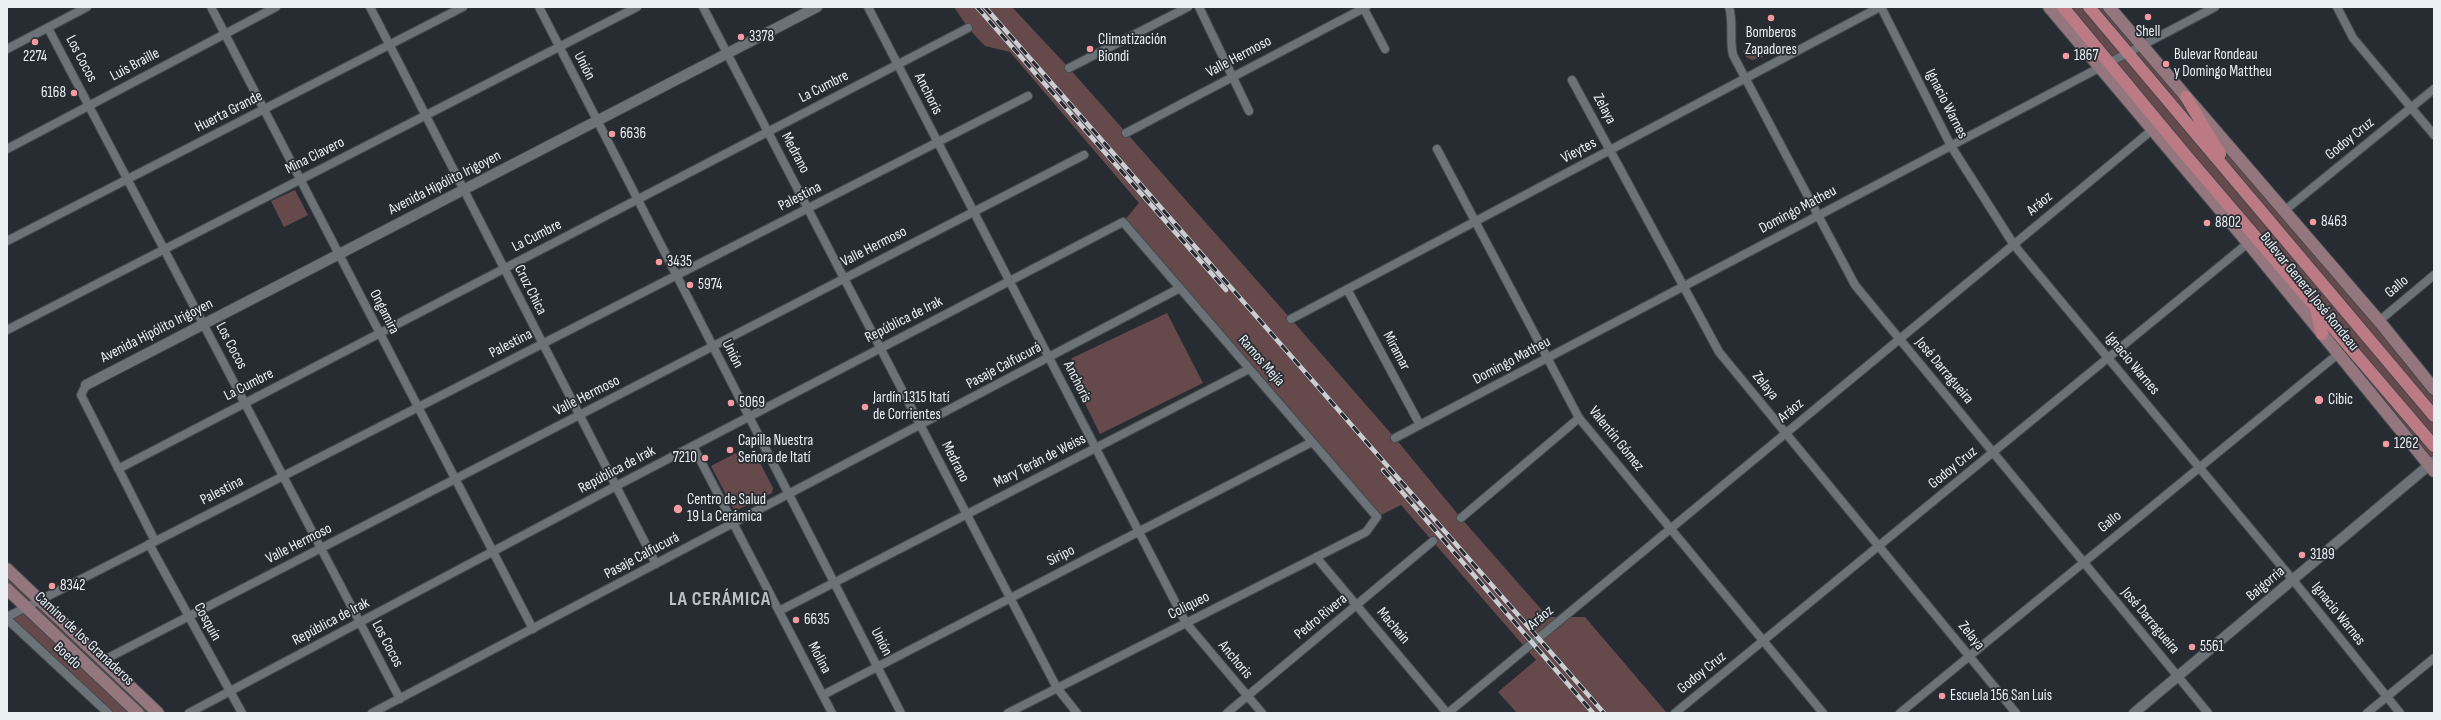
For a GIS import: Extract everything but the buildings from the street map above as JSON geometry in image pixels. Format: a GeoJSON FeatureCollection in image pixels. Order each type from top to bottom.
{"type":"FeatureCollection","features":[{"type":"Feature","properties":{"kind":"main road","name":"Bulevar General José Rondeau"},"geometry":{"type":"LineString","coordinates":[[2049,7],[2098,68],[2248,243],[2338,354],[2432,465]]}},
{"type":"Feature","properties":{"kind":"main road","name":"Bulevar General José Rondeau"},"geometry":{"type":"LineString","coordinates":[[2064,7],[2316,308],[2434,446]]}},
{"type":"Feature","properties":{"kind":"main road","name":"Bulevar General José Rondeau"},"geometry":{"type":"LineString","coordinates":[[2089,7],[2434,416]]}},
{"type":"Feature","properties":{"kind":"main road"},"geometry":{"type":"LineString","coordinates":[[2109,7],[2379,321],[2434,389]]}},
{"type":"Feature","properties":{"kind":"main road"},"geometry":{"type":"LineString","coordinates":[[2186,97],[2237,183]]}},
{"type":"Feature","properties":{"kind":"main road"},"geometry":{"type":"LineString","coordinates":[[2316,308],[2322,334]]}},
{"type":"Feature","properties":{"kind":"main road","name":"Camino de los Granaderos"},"geometry":{"type":"LineString","coordinates":[[7,569],[102,662],[158,713]]}},
{"type":"Feature","properties":{"kind":"main road","name":"Camino de los Granaderos"},"geometry":{"type":"LineString","coordinates":[[7,588],[138,713]]}},
{"type":"Feature","properties":{"kind":"street"},"geometry":{"type":"LineString","coordinates":[[7,49],[87,7]]}},
{"type":"Feature","properties":{"kind":"street","name":"Ongamira"},"geometry":{"type":"LineString","coordinates":[[211,7],[533,629]]}},
{"type":"Feature","properties":{"kind":"street","name":"Luis Braille"},"geometry":{"type":"LineString","coordinates":[[7,149],[224,33],[276,7]]}},
{"type":"Feature","properties":{"kind":"street","name":"Cruz Chica"},"geometry":{"type":"LineString","coordinates":[[370,7],[656,564]]}},
{"type":"Feature","properties":{"kind":"street","name":"Huerta Grande"},"geometry":{"type":"LineString","coordinates":[[7,242],[463,7]]}},
{"type":"Feature","properties":{"kind":"street","name":"Unión"},"geometry":{"type":"LineString","coordinates":[[539,7],[901,713]]}},
{"type":"Feature","properties":{"kind":"street","name":"Mina Clavero"},"geometry":{"type":"LineString","coordinates":[[7,330],[425,115],[560,48],[637,7]]}},
{"type":"Feature","properties":{"kind":"street","name":"Medrano"},"geometry":{"type":"LineString","coordinates":[[703,7],[1057,688],[1077,713]]}},
{"type":"Feature","properties":{"kind":"street","name":"Avenida Hipólito Irigoyen"},"geometry":{"type":"LineString","coordinates":[[86,385],[464,191],[597,120],[817,7]]}},
{"type":"Feature","properties":{"kind":"street","name":"Anchoris"},"geometry":{"type":"LineString","coordinates":[[868,7],[1186,623],[1262,713]]}},
{"type":"Feature","properties":{"kind":"street"},"geometry":{"type":"LineString","coordinates":[[1069,68],[1188,7]]}},
{"type":"Feature","properties":{"kind":"street"},"geometry":{"type":"LineString","coordinates":[[1199,7],[1249,111]]}},
{"type":"Feature","properties":{"kind":"street"},"geometry":{"type":"LineString","coordinates":[[1364,7],[1385,49]]}},
{"type":"Feature","properties":{"kind":"street","name":"Valle Hermoso"},"geometry":{"type":"LineString","coordinates":[[1126,133],[1364,7]]}},
{"type":"Feature","properties":{"kind":"street","name":"José Darragueira"},"geometry":{"type":"LineString","coordinates":[[1729,7],[1732,16],[1730,42],[1733,55],[1855,285],[2208,713]]}},
{"type":"Feature","properties":{"kind":"street","name":"Vieytes"},"geometry":{"type":"LineString","coordinates":[[1291,319],[1881,7]]}},
{"type":"Feature","properties":{"kind":"street","name":"Ignacio Warnes"},"geometry":{"type":"LineString","coordinates":[[1881,7],[1951,146],[2014,244],[2293,580],[2400,713]]}},
{"type":"Feature","properties":{"kind":"street","name":"Domingo Matheu"},"geometry":{"type":"LineString","coordinates":[[1395,438],[2215,7]]}},
{"type":"Feature","properties":{"kind":"street"},"geometry":{"type":"LineString","coordinates":[[2338,7],[2353,38],[2434,135]]}},
{"type":"Feature","properties":{"kind":"street","name":"Los Cocos"},"geometry":{"type":"LineString","coordinates":[[48,28],[400,699]]}},
{"type":"Feature","properties":{"kind":"street","name":"La Cumbre"},"geometry":{"type":"LineString","coordinates":[[118,469],[968,28]]}},
{"type":"Feature","properties":{"kind":"street","name":"Zelaya"},"geometry":{"type":"LineString","coordinates":[[1572,80],[1682,287],[1719,352],[2016,713]]}},
{"type":"Feature","properties":{"kind":"street","name":"Godoy Cruz"},"geometry":{"type":"LineString","coordinates":[[2284,211],[2434,89]]}},
{"type":"Feature","properties":{"kind":"street","name":"Palestina"},"geometry":{"type":"LineString","coordinates":[[7,618],[38,600],[1028,96]]}},
{"type":"Feature","properties":{"kind":"street","name":"Aráoz"},"geometry":{"type":"LineString","coordinates":[[1448,713],[2152,130]]}},
{"type":"Feature","properties":{"kind":"street","name":"Valentín Gómez"},"geometry":{"type":"LineString","coordinates":[[1437,149],[1579,418],[1823,713]]}},
{"type":"Feature","properties":{"kind":"street","name":"Valle Hermoso"},"geometry":{"type":"LineString","coordinates":[[102,662],[1084,155]]}},
{"type":"Feature","properties":{"kind":"street","name":"República de Irak"},"geometry":{"type":"LineString","coordinates":[[189,713],[749,416],[1123,222]]}},
{"type":"Feature","properties":{"kind":"street","name":"Ramos Mejía"},"geometry":{"type":"LineString","coordinates":[[1123,222],[1376,517]]}},
{"type":"Feature","properties":{"kind":"street","name":"Godoy Cruz"},"geometry":{"type":"LineString","coordinates":[[1675,713],[2109,359],[2248,243]]}},
{"type":"Feature","properties":{"kind":"street","name":"Gallo"},"geometry":{"type":"LineString","coordinates":[[2379,321],[2434,275]]}},
{"type":"Feature","properties":{"kind":"street","name":"Pasaje Calfucurá"},"geometry":{"type":"LineString","coordinates":[[372,713],[921,426],[1180,288]]}},
{"type":"Feature","properties":{"kind":"street","name":"Miramar"},"geometry":{"type":"LineString","coordinates":[[1347,289],[1420,425]]}},
{"type":"Feature","properties":{"kind":"street","name":"Gallo"},"geometry":{"type":"LineString","coordinates":[[1900,713],[2338,354]]}},
{"type":"Feature","properties":{"kind":"street","name":"Mary Terán de Weiss"},"geometry":{"type":"LineString","coordinates":[[779,611],[1249,369]]}},
{"type":"Feature","properties":{"kind":"street","name":"Cosquín"},"geometry":{"type":"LineString","coordinates":[[86,385],[81,395],[118,469],[188,617],[242,713]]}},
{"type":"Feature","properties":{"kind":"street"},"geometry":{"type":"LineString","coordinates":[[1460,518],[1579,418]]}},
{"type":"Feature","properties":{"kind":"street","name":"Siripo"},"geometry":{"type":"LineString","coordinates":[[823,695],[1312,442]]}},
{"type":"Feature","properties":{"kind":"street","name":"Molina"},"geometry":{"type":"LineString","coordinates":[[693,446],[832,713]]}},
{"type":"Feature","properties":{"kind":"street","name":"Baigorria"},"geometry":{"type":"LineString","coordinates":[[2134,713],[2432,465]]}},
{"type":"Feature","properties":{"kind":"street","name":"Coliqueo"},"geometry":{"type":"LineString","coordinates":[[1008,713],[1366,532],[1376,517]]}},
{"type":"Feature","properties":{"kind":"street","name":"Pedro Rivera"},"geometry":{"type":"LineString","coordinates":[[1227,713],[1433,542]]}},
{"type":"Feature","properties":{"kind":"street","name":"Machain"},"geometry":{"type":"LineString","coordinates":[[1316,557],[1448,713]]}},
{"type":"Feature","properties":{"kind":"street","name":"Boedo"},"geometry":{"type":"LineString","coordinates":[[7,618],[108,713]]}},
{"type":"Feature","properties":{"kind":"street"},"geometry":{"type":"LineString","coordinates":[[2367,713],[2434,658]]}},
{"type":"Feature","properties":{"kind":"shaded area"},"geometry":{"type":"Polygon","coordinates":[[[954,7],[1012,7],[1069,68],[1291,319],[1395,438],[1461,518],[1548,617],[1585,617],[1667,713],[1517,713],[1498,692],[1536,660],[1401,505],[1377,517],[1123,222],[1139,203],[1010,52],[985,46],[968,28],[954,7]]]}},
{"type":"Feature","properties":{"kind":"shaded area"},"geometry":{"type":"Polygon","coordinates":[[[2049,7],[2109,7],[2434,389],[2434,471],[2049,7]]]}},
{"type":"Feature","properties":{"kind":"shaded area"},"geometry":{"type":"Polygon","coordinates":[[[1756,44],[1763,57],[1752,60],[1746,57],[1743,51],[1756,44]]]}},
{"type":"Feature","properties":{"kind":"shaded area"},"geometry":{"type":"Polygon","coordinates":[[[295,190],[308,215],[284,227],[271,201],[295,190]]]}},
{"type":"Feature","properties":{"kind":"shaded area"},"geometry":{"type":"Polygon","coordinates":[[[1167,313],[1203,383],[1100,434],[1068,369],[1072,358],[1167,313]]]}},
{"type":"Feature","properties":{"kind":"shaded area"},"geometry":{"type":"Polygon","coordinates":[[[736,453],[741,462],[756,455],[773,488],[772,493],[737,510],[733,508],[711,466],[736,453]]]}},
{"type":"Feature","properties":{"kind":"shaded area"},"geometry":{"type":"Polygon","coordinates":[[[7,569],[158,713],[108,713],[7,619],[26,607],[7,589],[7,569]]]}},
{"type":"Feature","properties":{"kind":"railway"},"geometry":{"type":"LineString","coordinates":[[977,7],[1226,290]]}},
{"type":"Feature","properties":{"kind":"railway"},"geometry":{"type":"LineString","coordinates":[[985,7],[1604,713]]}},
{"type":"Feature","properties":{"kind":"railway"},"geometry":{"type":"LineString","coordinates":[[1383,470],[1593,713]]}},
{"type":"Feature","properties":{"kind":"place","name":"Shell"},"geometry":{"type":"Point","coordinates":[2148,17]}},
{"type":"Feature","properties":{"kind":"place","name":"Bomberos Zapadores"},"geometry":{"type":"Point","coordinates":[1771,18]}},
{"type":"Feature","properties":{"kind":"place","name":"3378"},"geometry":{"type":"Point","coordinates":[741,37]}},
{"type":"Feature","properties":{"kind":"place","name":"2274"},"geometry":{"type":"Point","coordinates":[35,42]}},
{"type":"Feature","properties":{"kind":"place","name":"Climatización Biondi"},"geometry":{"type":"Point","coordinates":[1090,49]}},
{"type":"Feature","properties":{"kind":"place","name":"1867"},"geometry":{"type":"Point","coordinates":[2066,56]}},
{"type":"Feature","properties":{"kind":"place","name":"Bulevar Rondeau y Domingo Mattheu"},"geometry":{"type":"Point","coordinates":[2166,64]}},
{"type":"Feature","properties":{"kind":"place","name":"6168"},"geometry":{"type":"Point","coordinates":[74,93]}},
{"type":"Feature","properties":{"kind":"place","name":"6636"},"geometry":{"type":"Point","coordinates":[612,134]}},
{"type":"Feature","properties":{"kind":"place","name":"8463"},"geometry":{"type":"Point","coordinates":[2313,222]}},
{"type":"Feature","properties":{"kind":"place","name":"8802"},"geometry":{"type":"Point","coordinates":[2207,223]}},
{"type":"Feature","properties":{"kind":"place","name":"3435"},"geometry":{"type":"Point","coordinates":[659,262]}},
{"type":"Feature","properties":{"kind":"place","name":"5974"},"geometry":{"type":"Point","coordinates":[690,285]}},
{"type":"Feature","properties":{"kind":"place","name":"Cibic"},"geometry":{"type":"Point","coordinates":[2319,400]}},
{"type":"Feature","properties":{"kind":"place","name":"5069"},"geometry":{"type":"Point","coordinates":[731,403]}},
{"type":"Feature","properties":{"kind":"place","name":"Jardín 1315 Itatí de Corrientes"},"geometry":{"type":"Point","coordinates":[865,407]}},
{"type":"Feature","properties":{"kind":"place","name":"1262"},"geometry":{"type":"Point","coordinates":[2386,444]}},
{"type":"Feature","properties":{"kind":"place","name":"Capilla Nuestra Señora de Itatí"},"geometry":{"type":"Point","coordinates":[730,450]}},
{"type":"Feature","properties":{"kind":"place","name":"7210"},"geometry":{"type":"Point","coordinates":[705,458]}},
{"type":"Feature","properties":{"kind":"place","name":"Centro de Salud 19 La Cerámica"},"geometry":{"type":"Point","coordinates":[678,509]}},
{"type":"Feature","properties":{"kind":"place","name":"3189"},"geometry":{"type":"Point","coordinates":[2302,555]}},
{"type":"Feature","properties":{"kind":"place","name":"8342"},"geometry":{"type":"Point","coordinates":[52,586]}},
{"type":"Feature","properties":{"kind":"place","name":"6635"},"geometry":{"type":"Point","coordinates":[796,620]}},
{"type":"Feature","properties":{"kind":"place","name":"5561"},"geometry":{"type":"Point","coordinates":[2192,647]}},
{"type":"Feature","properties":{"kind":"place","name":"Escuela 156 San Luis"},"geometry":{"type":"Point","coordinates":[1942,696]}},
{"type":"Feature","properties":{"kind":"district","name":"LA CERÁMICA"},"geometry":{"type":"Point","coordinates":[720,600]}}]}
